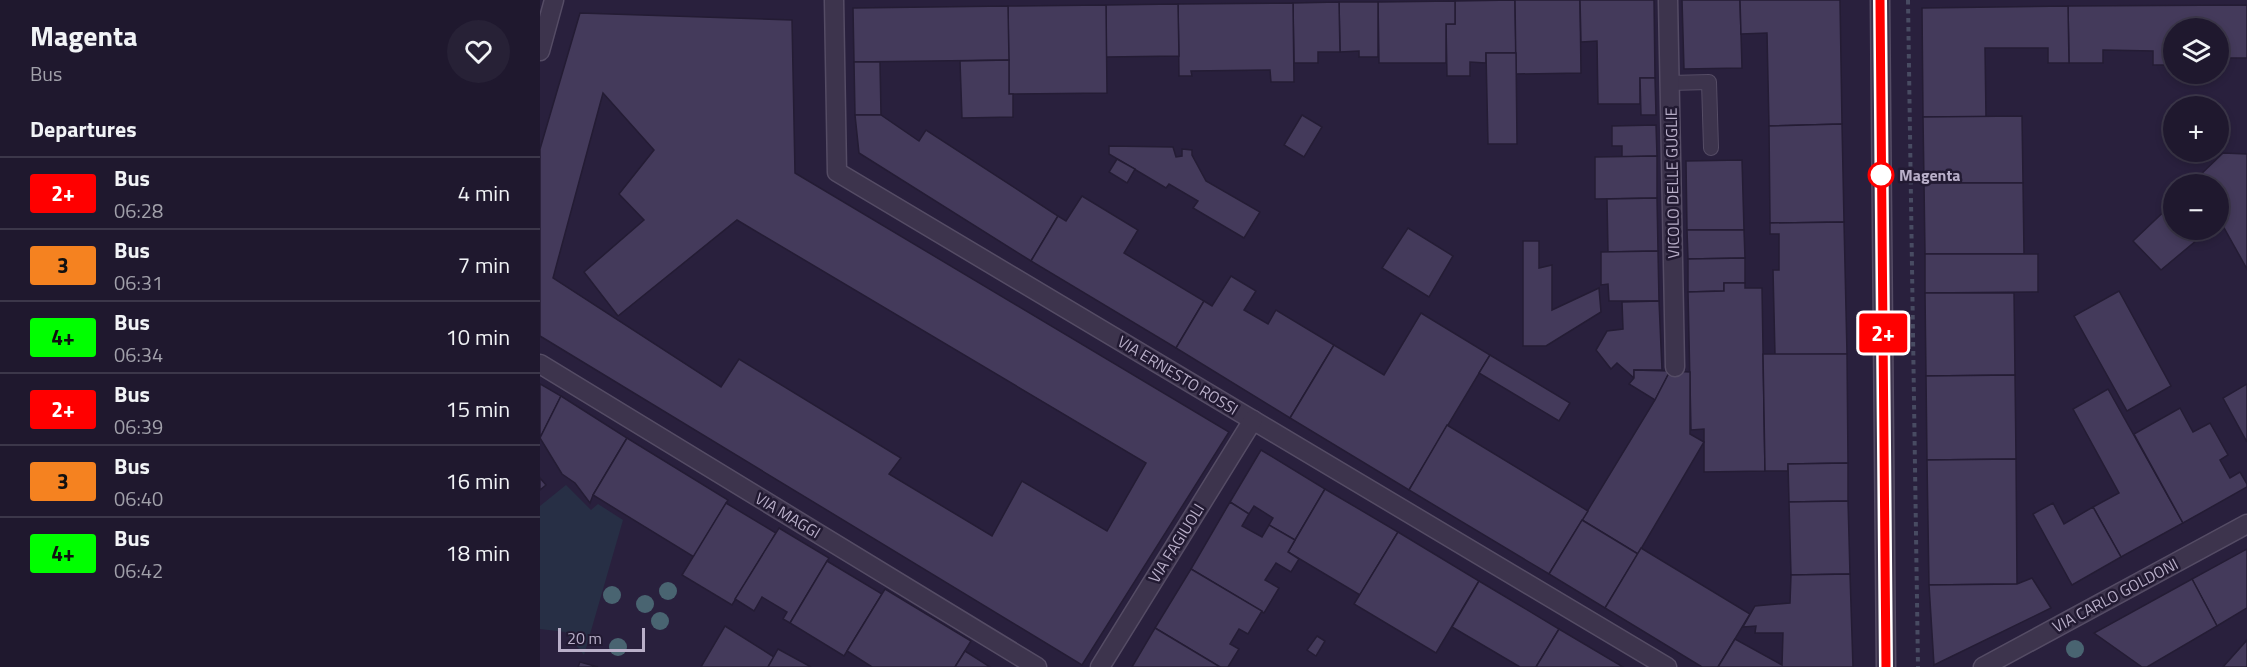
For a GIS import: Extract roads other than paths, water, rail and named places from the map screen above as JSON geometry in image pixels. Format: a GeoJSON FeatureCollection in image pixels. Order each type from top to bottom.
{"type":"FeatureCollection","features":[{"type":"Feature","properties":{"kind":"street"},"geometry":{"type":"LineString","coordinates":[[540,51],[554,0]]}},
{"type":"Feature","properties":{"kind":"street","name":"VIA ERNESTO ROSSI"},"geometry":{"type":"LineString","coordinates":[[834,0],[837,172],[1667,667]]}},
{"type":"Feature","properties":{"kind":"street","name":"VICOLO DELLE GUGLIE"},"geometry":{"type":"LineString","coordinates":[[1668,0],[1675,367]]}},
{"type":"Feature","properties":{"kind":"street"},"geometry":{"type":"LineString","coordinates":[[1880,0],[1886,667]]}},
{"type":"Feature","properties":{"kind":"street","name":"VIA MAGGI"},"geometry":{"type":"LineString","coordinates":[[540,364],[1037,667]]}},
{"type":"Feature","properties":{"kind":"street","name":"VIA FAGIUOLI"},"geometry":{"type":"LineString","coordinates":[[1100,667],[1253,420]]}},
{"type":"Feature","properties":{"kind":"street","name":"VIA CARLO GOLDONI"},"geometry":{"type":"LineString","coordinates":[[1983,667],[2247,524]]}},
{"type":"Feature","properties":{"kind":"lane"},"geometry":{"type":"LineString","coordinates":[[1670,83],[1709,82],[1711,148]]}},
{"type":"Feature","properties":{"kind":"place","name":"Magenta"},"geometry":{"type":"Point","coordinates":[1881,175]}}]}
